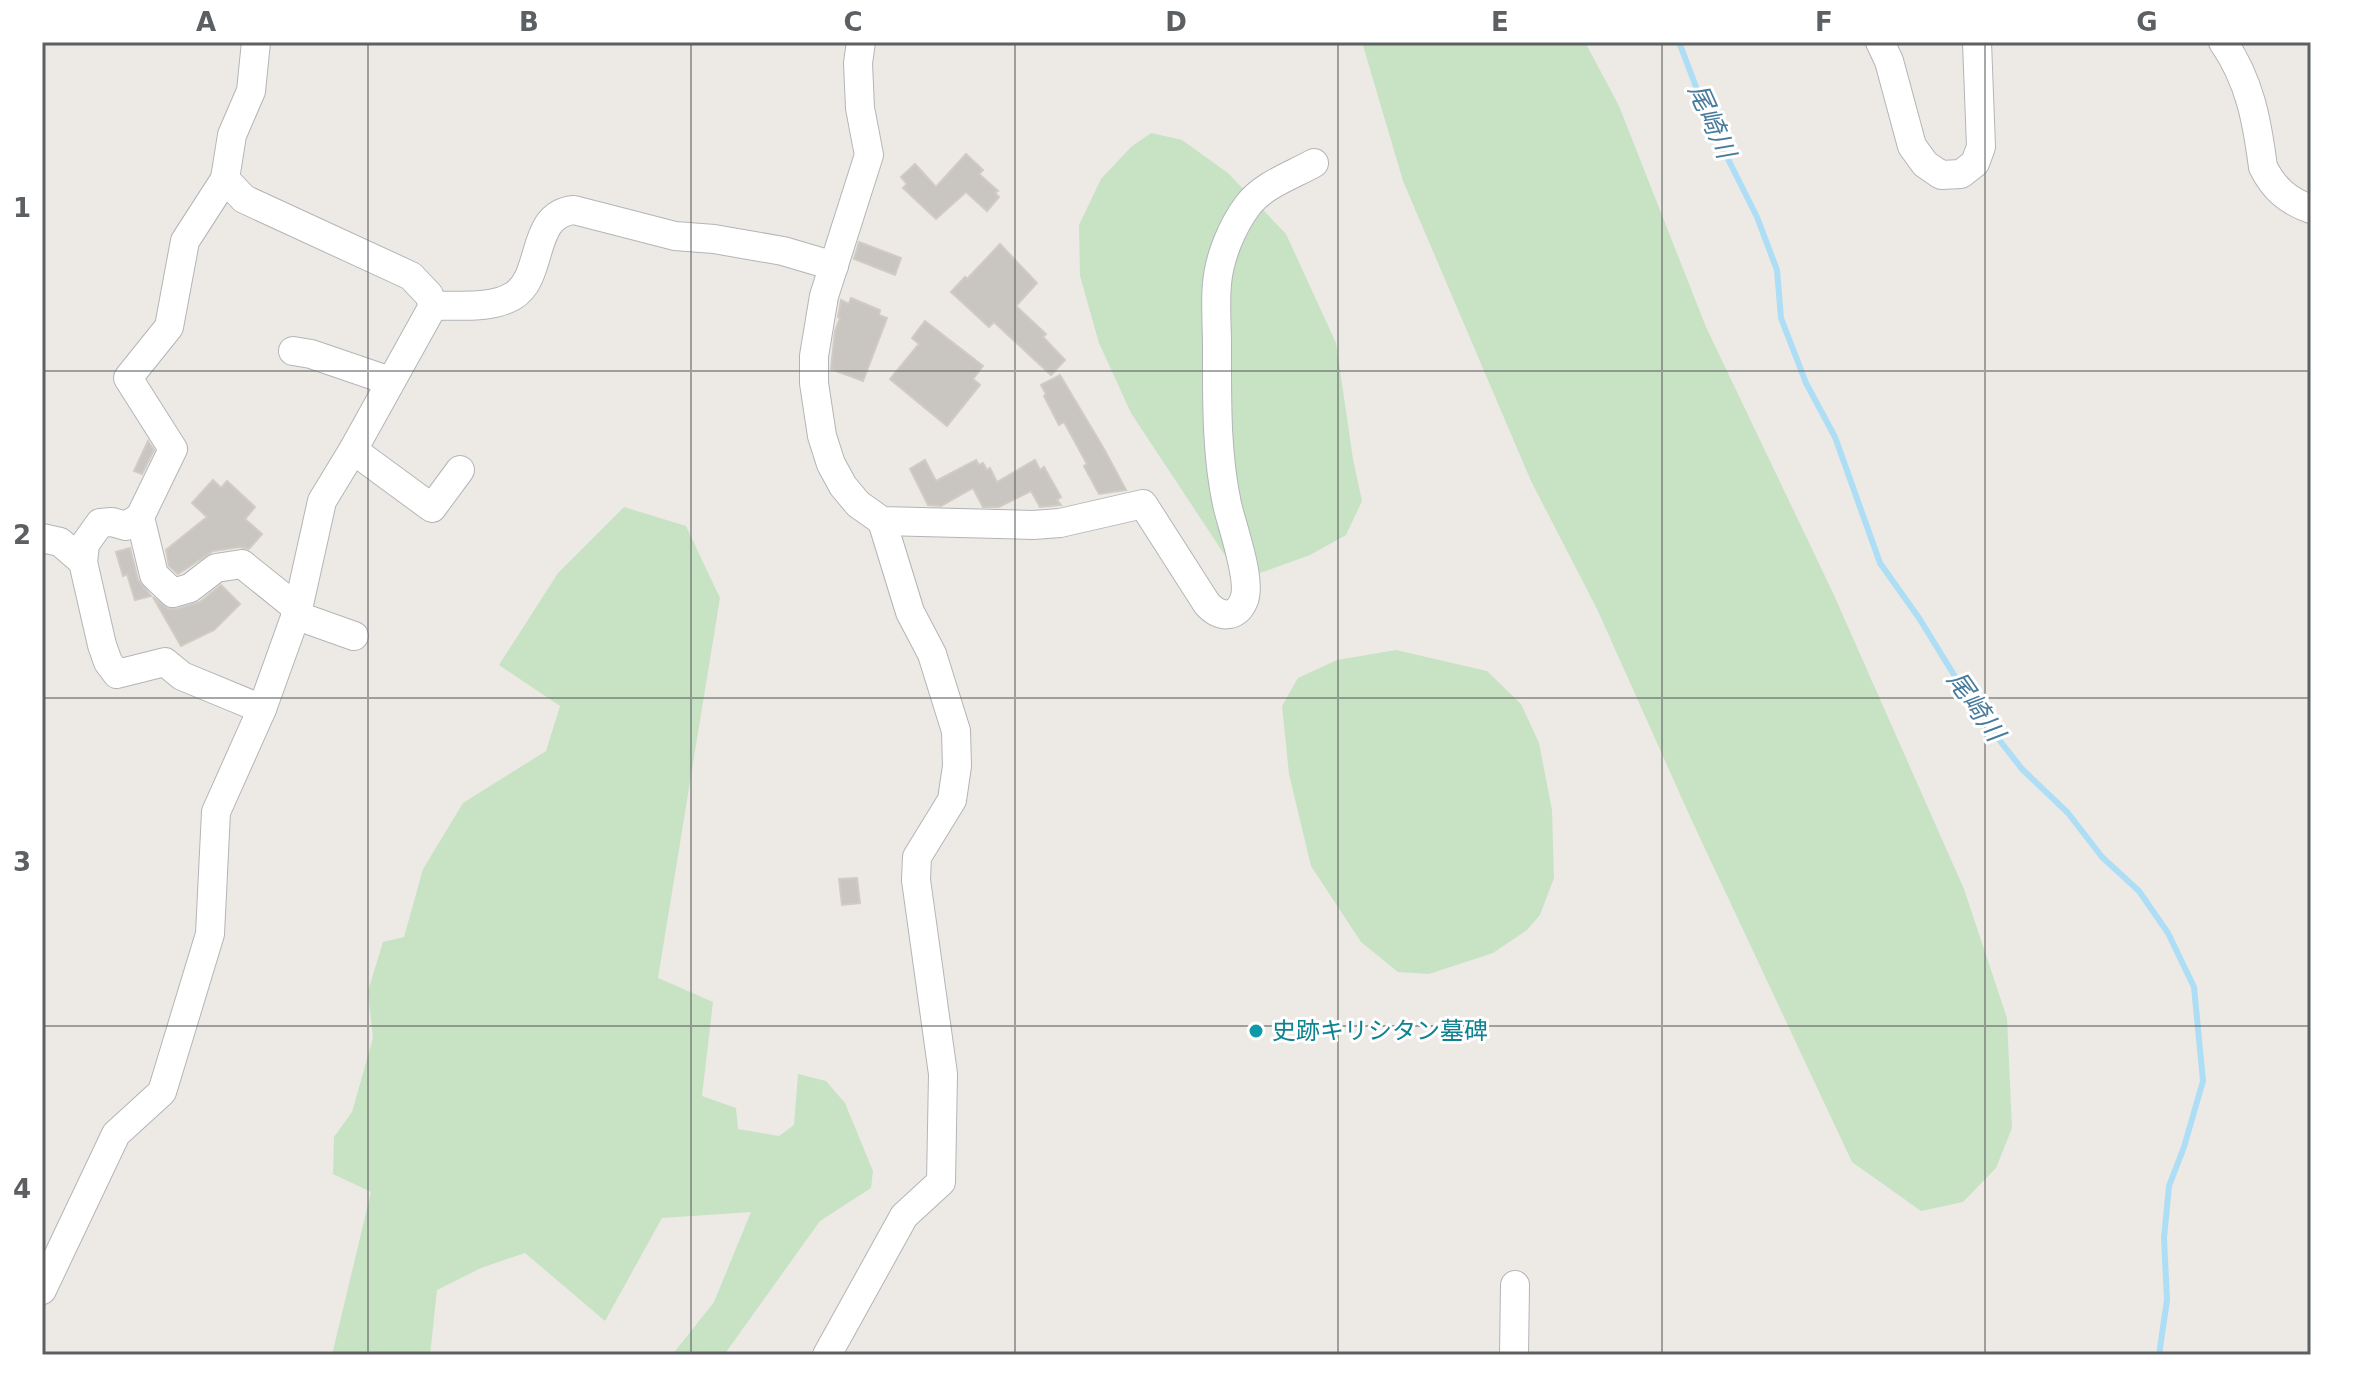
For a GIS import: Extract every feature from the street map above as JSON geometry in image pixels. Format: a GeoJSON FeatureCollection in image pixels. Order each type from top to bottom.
{"type":"FeatureCollection","features":[{"type":"Feature","properties":{"kind":"street"},"geometry":{"type":"LineString","coordinates":[[256,42],[251,91],[232,135],[225,179],[185,241],[169,327],[128,378],[173,449],[140,517],[126,526],[100,523],[85,544],[83,562],[102,645],[108,662],[117,674],[165,662],[182,676],[262,709]]}},
{"type":"Feature","properties":{"kind":"street"},"geometry":{"type":"LineString","coordinates":[[861,42],[858,63],[860,108],[869,155],[824,296],[814,356],[814,383],[822,436],[831,464],[843,486],[858,504],[882,521],[1033,525],[1060,523],[1143,504],[1207,604],[1216,614],[1224,616],[1237,611],[1246,597],[1247,586],[1226,500],[1217,408],[1217,282],[1227,246],[1239,217],[1249,203],[1260,193],[1314,163]]}},
{"type":"Feature","properties":{"kind":"street"},"geometry":{"type":"LineString","coordinates":[[1880,42],[1889,61],[1912,146],[1933,171],[1952,176],[1961,174],[1975,163],[1981,147],[1977,42]]}},
{"type":"Feature","properties":{"kind":"street"},"geometry":{"type":"LineString","coordinates":[[2223,42],[2249,88],[2263,167],[2269,179],[2287,198],[2311,209]]}},
{"type":"Feature","properties":{"kind":"street"},"geometry":{"type":"LineString","coordinates":[[42,1290],[116,1134],[162,1092],[210,934],[216,812],[262,709],[296,612],[322,501],[429,318],[433,306],[429,295],[411,276],[244,199],[225,179]]}},
{"type":"Feature","properties":{"kind":"street"},"geometry":{"type":"LineString","coordinates":[[433,306],[499,303],[519,292],[526,284],[547,225],[564,211],[574,210],[675,236],[783,251],[834,266]]}},
{"type":"Feature","properties":{"kind":"street"},"geometry":{"type":"LineString","coordinates":[[293,351],[311,354],[390,381]]}},
{"type":"Feature","properties":{"kind":"street"},"geometry":{"type":"LineString","coordinates":[[353,450],[432,508],[460,470]]}},
{"type":"Feature","properties":{"kind":"street"},"geometry":{"type":"LineString","coordinates":[[140,517],[154,575],[173,593],[190,588],[216,568],[242,564],[296,612],[354,636]]}},
{"type":"Feature","properties":{"kind":"street"},"geometry":{"type":"LineString","coordinates":[[827,1355],[904,1216],[941,1182],[943,1074],[916,880],[917,857],[952,800],[957,766],[956,731],[932,654],[910,612],[882,521]]}},
{"type":"Feature","properties":{"kind":"street"},"geometry":{"type":"LineString","coordinates":[[42,538],[60,542],[83,562]]}},
{"type":"Feature","properties":{"kind":"street"},"geometry":{"type":"LineString","coordinates":[[1514,1355],[1515,1285]]}},
{"type":"Feature","properties":{"kind":"green space"},"geometry":{"type":"Polygon","coordinates":[[[1362,42],[1585,42],[1619,106],[1706,327],[1833,593],[1964,889],[2007,1018],[2012,1128],[1996,1168],[1963,1202],[1921,1211],[1852,1162],[1692,821],[1597,609],[1531,481],[1403,181],[1362,42]]]}},
{"type":"Feature","properties":{"kind":"green space"},"geometry":{"type":"Polygon","coordinates":[[[1151,133],[1182,140],[1228,173],[1286,234],[1336,343],[1362,501],[1346,535],[1310,555],[1260,573],[1226,557],[1131,413],[1099,343],[1080,276],[1079,225],[1101,179],[1131,147],[1151,133]]]}},
{"type":"Feature","properties":{"kind":"green space"},"geometry":{"type":"Polygon","coordinates":[[[624,507],[686,526],[720,598],[658,978],[713,1002],[702,1096],[736,1108],[738,1129],[779,1136],[794,1125],[798,1074],[826,1081],[845,1103],[873,1171],[871,1188],[820,1221],[724,1355],[672,1355],[714,1302],[751,1212],[662,1218],[605,1321],[525,1253],[481,1268],[437,1290],[430,1355],[332,1355],[371,1192],[333,1174],[334,1137],[352,1112],[373,1038],[368,991],[383,942],[404,937],[423,869],[463,803],[546,751],[560,706],[499,665],[558,573],[624,507]]]}},
{"type":"Feature","properties":{"kind":"green space"},"geometry":{"type":"Polygon","coordinates":[[[1396,650],[1487,671],[1521,704],[1539,743],[1552,810],[1554,878],[1540,915],[1527,930],[1493,953],[1429,974],[1398,972],[1361,942],[1311,866],[1289,774],[1282,706],[1298,678],[1337,660],[1396,650]]]}},
{"type":"Feature","properties":{"kind":"building"},"geometry":{"type":"Polygon","coordinates":[[[966,154],[983,170],[979,174],[998,191],[995,193],[999,197],[987,211],[966,192],[936,219],[903,188],[907,184],[901,177],[915,164],[936,187],[966,154]]]}},
{"type":"Feature","properties":{"kind":"building"},"geometry":{"type":"Polygon","coordinates":[[[859,242],[901,258],[895,275],[854,259],[859,242]]]}},
{"type":"Feature","properties":{"kind":"building"},"geometry":{"type":"Polygon","coordinates":[[[1000,244],[1037,283],[1016,306],[1046,334],[1043,337],[1065,360],[1051,375],[994,322],[989,327],[951,292],[1000,244]]]}},
{"type":"Feature","properties":{"kind":"building"},"geometry":{"type":"Polygon","coordinates":[[[851,298],[880,310],[879,315],[887,318],[863,381],[831,369],[841,300],[849,304],[851,298]]]}},
{"type":"Feature","properties":{"kind":"building"},"geometry":{"type":"Polygon","coordinates":[[[925,321],[983,366],[973,379],[980,385],[947,426],[890,379],[919,344],[912,338],[925,321]]]}},
{"type":"Feature","properties":{"kind":"building"},"geometry":{"type":"Polygon","coordinates":[[[1060,375],[1126,490],[1099,494],[1064,422],[1059,425],[1041,385],[1060,375]]]}},
{"type":"Feature","properties":{"kind":"building"},"geometry":{"type":"Polygon","coordinates":[[[148,441],[154,450],[142,474],[134,471],[148,441]]]}},
{"type":"Feature","properties":{"kind":"building"},"geometry":{"type":"Polygon","coordinates":[[[925,460],[936,481],[976,460],[979,465],[983,463],[987,470],[990,468],[997,482],[1035,460],[1040,470],[1044,467],[1061,497],[1057,500],[1061,505],[1040,507],[1031,491],[999,507],[983,507],[973,488],[941,506],[928,505],[910,469],[925,460]]]}},
{"type":"Feature","properties":{"kind":"building"},"geometry":{"type":"Polygon","coordinates":[[[213,480],[221,488],[227,481],[255,507],[245,519],[262,534],[249,549],[239,547],[213,551],[178,574],[169,566],[166,550],[207,517],[192,503],[213,480]]]}},
{"type":"Feature","properties":{"kind":"building"},"geometry":{"type":"Polygon","coordinates":[[[130,548],[138,580],[151,596],[135,600],[127,574],[123,576],[116,552],[130,548]]]}},
{"type":"Feature","properties":{"kind":"building"},"geometry":{"type":"Polygon","coordinates":[[[221,585],[240,604],[214,630],[181,646],[153,597],[168,609],[177,609],[200,602],[221,585]]]}},
{"type":"Feature","properties":{"kind":"building"},"geometry":{"type":"Polygon","coordinates":[[[857,878],[860,903],[842,905],[839,879],[857,878]]]}},
{"type":"Feature","properties":{"kind":"waterway","name":"尾崎川"},"geometry":{"type":"LineString","coordinates":[[1679,42],[1709,121],[1757,217],[1777,270],[1781,318],[1806,383],[1835,437],[1880,563],[1919,618],[1975,709],[2022,769],[2068,813],[2102,857],[2139,891],[2168,933],[2194,987],[2203,1081],[2169,1186],[2164,1238],[2167,1300],[2159,1355]]}},
{"type":"Feature","properties":{"kind":"place","name":"史跡キリシタン墓碑"},"geometry":{"type":"Point","coordinates":[1256,1031]}}]}
